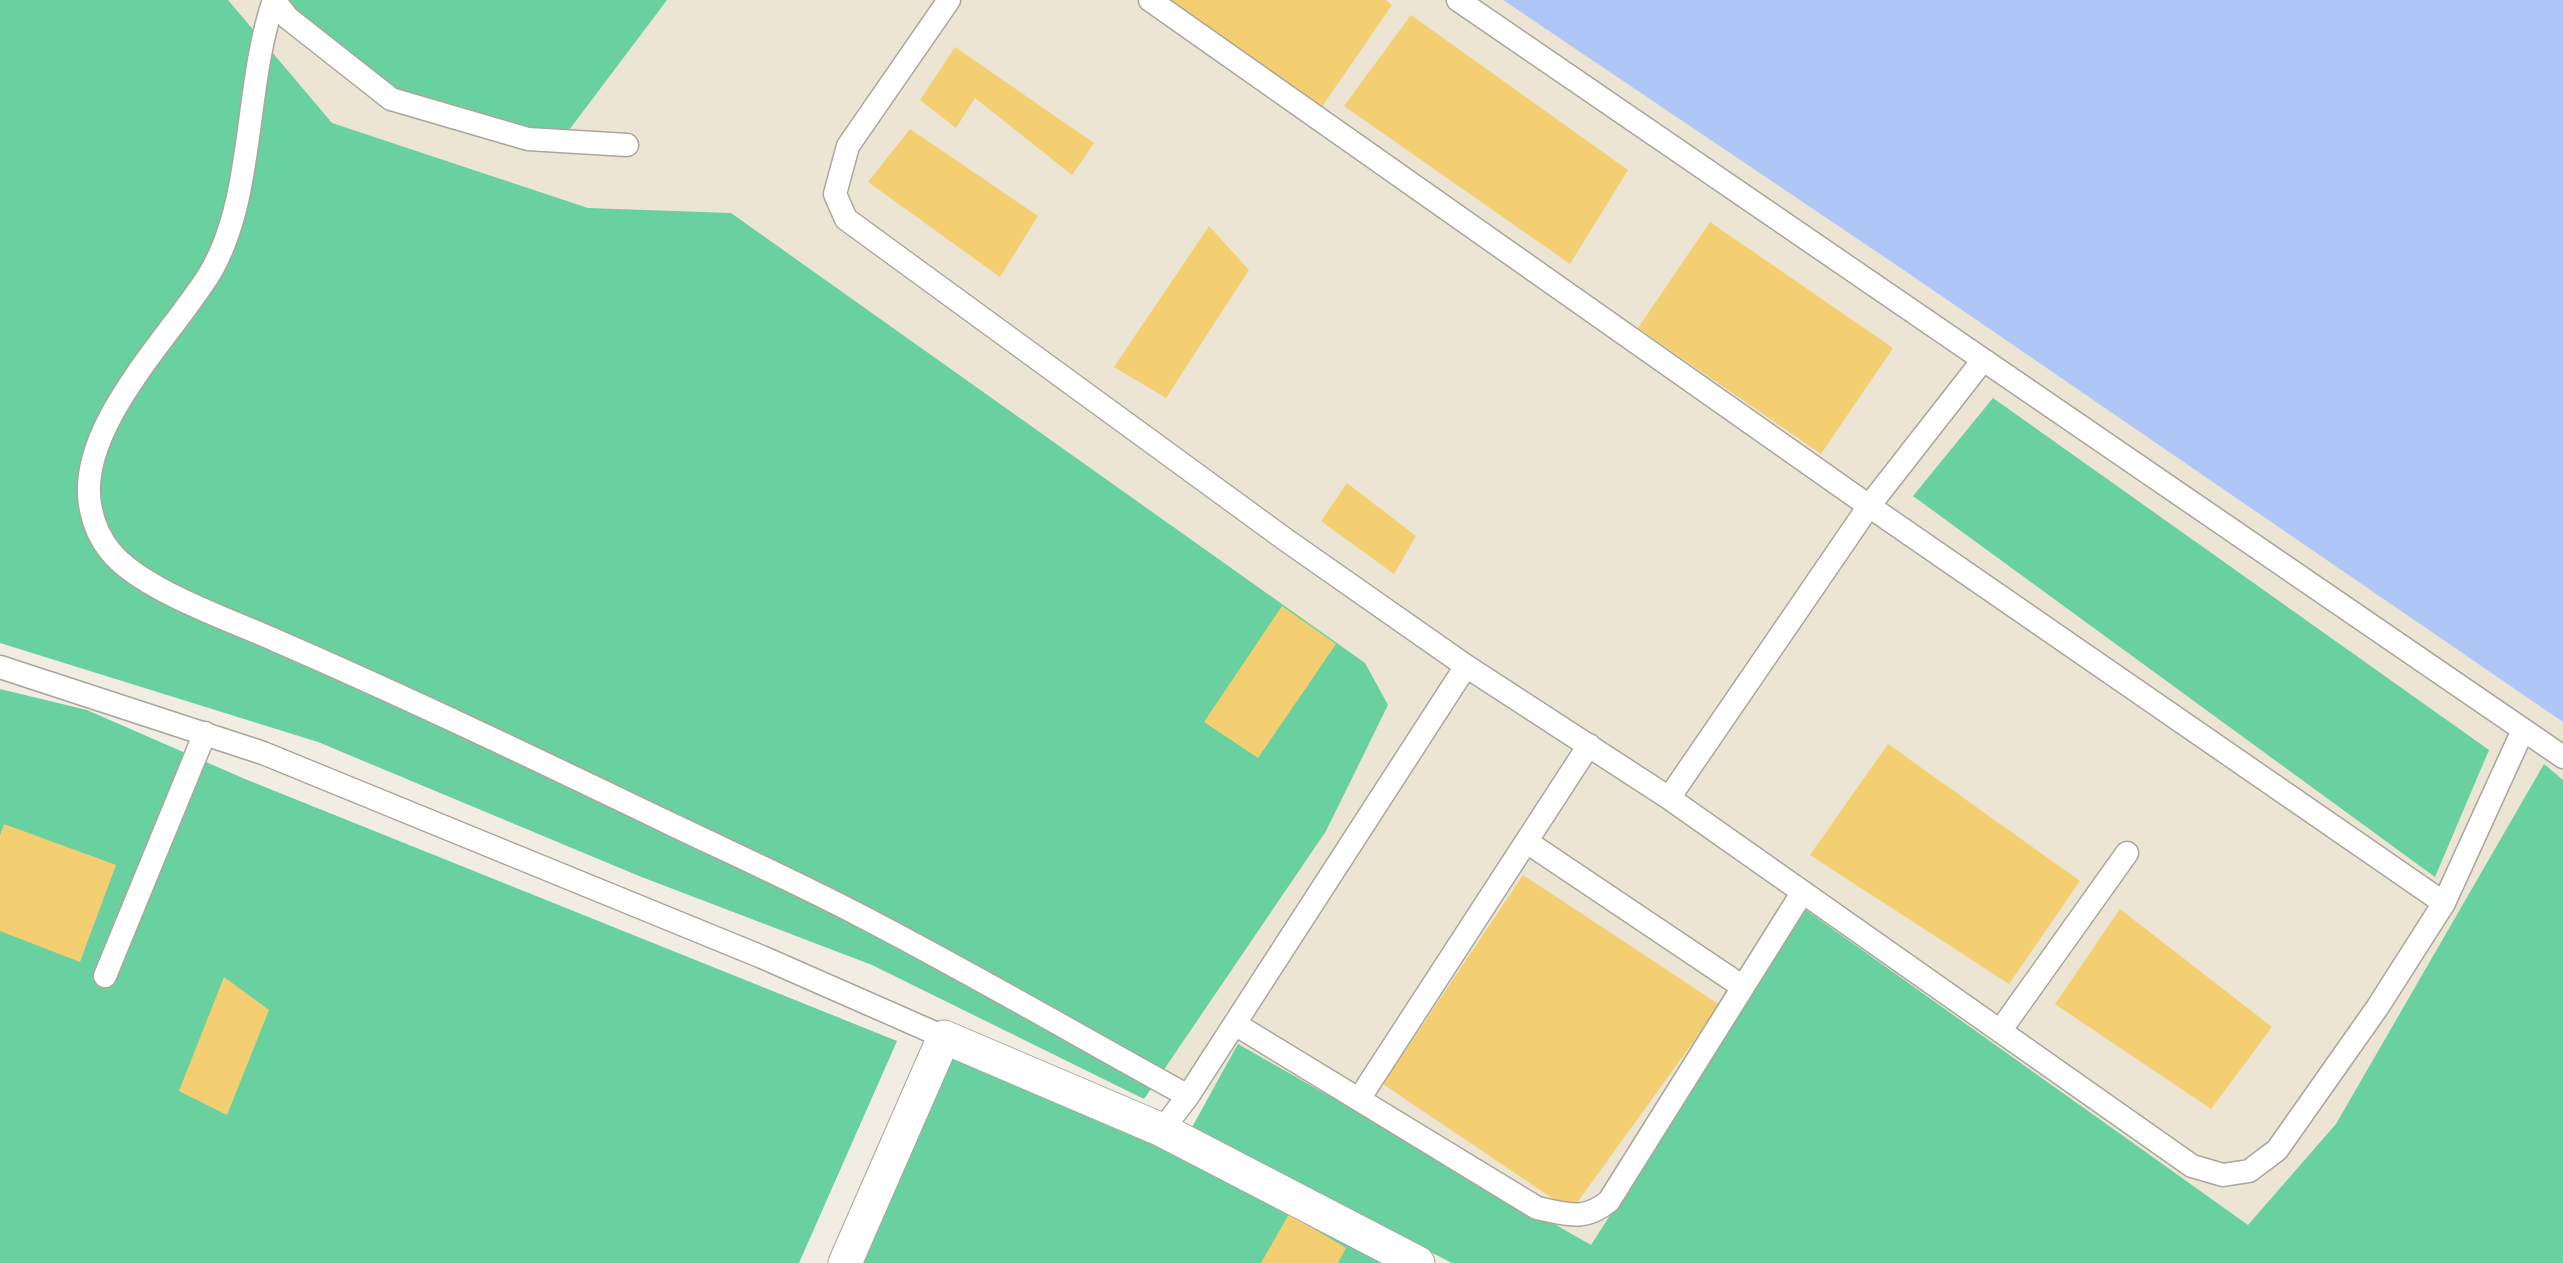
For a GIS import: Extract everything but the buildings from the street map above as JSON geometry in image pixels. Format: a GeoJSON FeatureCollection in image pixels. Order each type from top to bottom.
{"type":"FeatureCollection","features":[{"type":"Feature","properties":{"kind":"street"},"geometry":{"type":"LineString","coordinates":[[845,1263],[944,1037],[1162,1130],[1418,1263]]}},
{"type":"Feature","properties":{"kind":"lane"},"geometry":{"type":"LineString","coordinates":[[274,0],[288,18],[391,99],[528,139],[627,145]]}},
{"type":"Feature","properties":{"kind":"lane"},"geometry":{"type":"LineString","coordinates":[[274,0],[259,51],[236,204],[221,252],[209,275],[105,427],[93,457],[89,482],[90,508],[98,529],[111,552],[140,576],[183,599],[429,708],[860,915],[1188,1096]]}},
{"type":"Feature","properties":{"kind":"lane"},"geometry":{"type":"LineString","coordinates":[[949,0],[848,146],[835,194],[846,219],[1123,423],[1466,666],[1670,798],[2192,1166],[2223,1175],[2249,1171],[2277,1150],[2377,1008],[2444,903],[2523,730]]}},
{"type":"Feature","properties":{"kind":"lane"},"geometry":{"type":"LineString","coordinates":[[1150,0],[1869,506],[2444,903]]}},
{"type":"Feature","properties":{"kind":"lane"},"geometry":{"type":"LineString","coordinates":[[1458,0],[2326,592],[2563,757]]}},
{"type":"Feature","properties":{"kind":"lane"},"geometry":{"type":"LineString","coordinates":[[1670,798],[1869,506],[1983,360]]}},
{"type":"Feature","properties":{"kind":"lane"},"geometry":{"type":"LineString","coordinates":[[1162,1130],[1188,1096],[1466,666]]}},
{"type":"Feature","properties":{"kind":"lane"},"geometry":{"type":"LineString","coordinates":[[0,667],[263,753],[719,939],[944,1037]]}},
{"type":"Feature","properties":{"kind":"lane"},"geometry":{"type":"LineString","coordinates":[[105,976],[205,733]]}},
{"type":"Feature","properties":{"kind":"lane"},"geometry":{"type":"LineString","coordinates":[[1359,1099],[1589,745]]}},
{"type":"Feature","properties":{"kind":"lane"},"geometry":{"type":"LineString","coordinates":[[1527,842],[1743,987]]}},
{"type":"Feature","properties":{"kind":"lane"},"geometry":{"type":"LineString","coordinates":[[2000,1031],[2127,853]]}},
{"type":"Feature","properties":{"kind":"lane"},"geometry":{"type":"LineString","coordinates":[[1234,1024],[1538,1208],[1579,1215],[1596,1212],[1609,1200],[1802,893]]}},
{"type":"Feature","properties":{"kind":"shaded area"},"geometry":{"type":"Polygon","coordinates":[[[0,0],[1503,0],[1908,273],[2563,722],[2563,1263],[1553,1263],[1195,1084],[928,965],[0,0]]]}},
{"type":"Feature","properties":{"kind":"green space"},"geometry":{"type":"Polygon","coordinates":[[[0,0],[228,0],[332,123],[588,208],[731,213],[1365,663],[1388,705],[1326,831],[1144,1099],[872,965],[639,876],[318,742],[0,643],[0,0]]]}},
{"type":"Feature","properties":{"kind":"green space"},"geometry":{"type":"Polygon","coordinates":[[[276,0],[667,0],[557,146],[391,99],[346,78],[288,18],[276,0]]]}},
{"type":"Feature","properties":{"kind":"green space"},"geometry":{"type":"Polygon","coordinates":[[[1993,398],[2489,750],[2435,877],[1913,496],[1993,398]]]}},
{"type":"Feature","properties":{"kind":"green space"},"geometry":{"type":"Polygon","coordinates":[[[0,689],[87,710],[245,779],[897,1041],[799,1263],[0,1263],[0,689]]]}},
{"type":"Feature","properties":{"kind":"green space"},"geometry":{"type":"Polygon","coordinates":[[[2544,764],[2563,780],[2563,1263],[1452,1263],[1191,1129],[1238,1044],[1591,1245],[1806,910],[2248,1225],[2336,1124],[2544,764]]]}},
{"type":"Feature","properties":{"kind":"green space"},"geometry":{"type":"Polygon","coordinates":[[[944,1037],[1418,1263],[845,1263],[944,1037]]]}},
{"type":"Feature","properties":{"kind":"water"},"geometry":{"type":"Polygon","coordinates":[[[1503,0],[2563,0],[2563,722],[1908,273],[1503,0]]]}}]}
